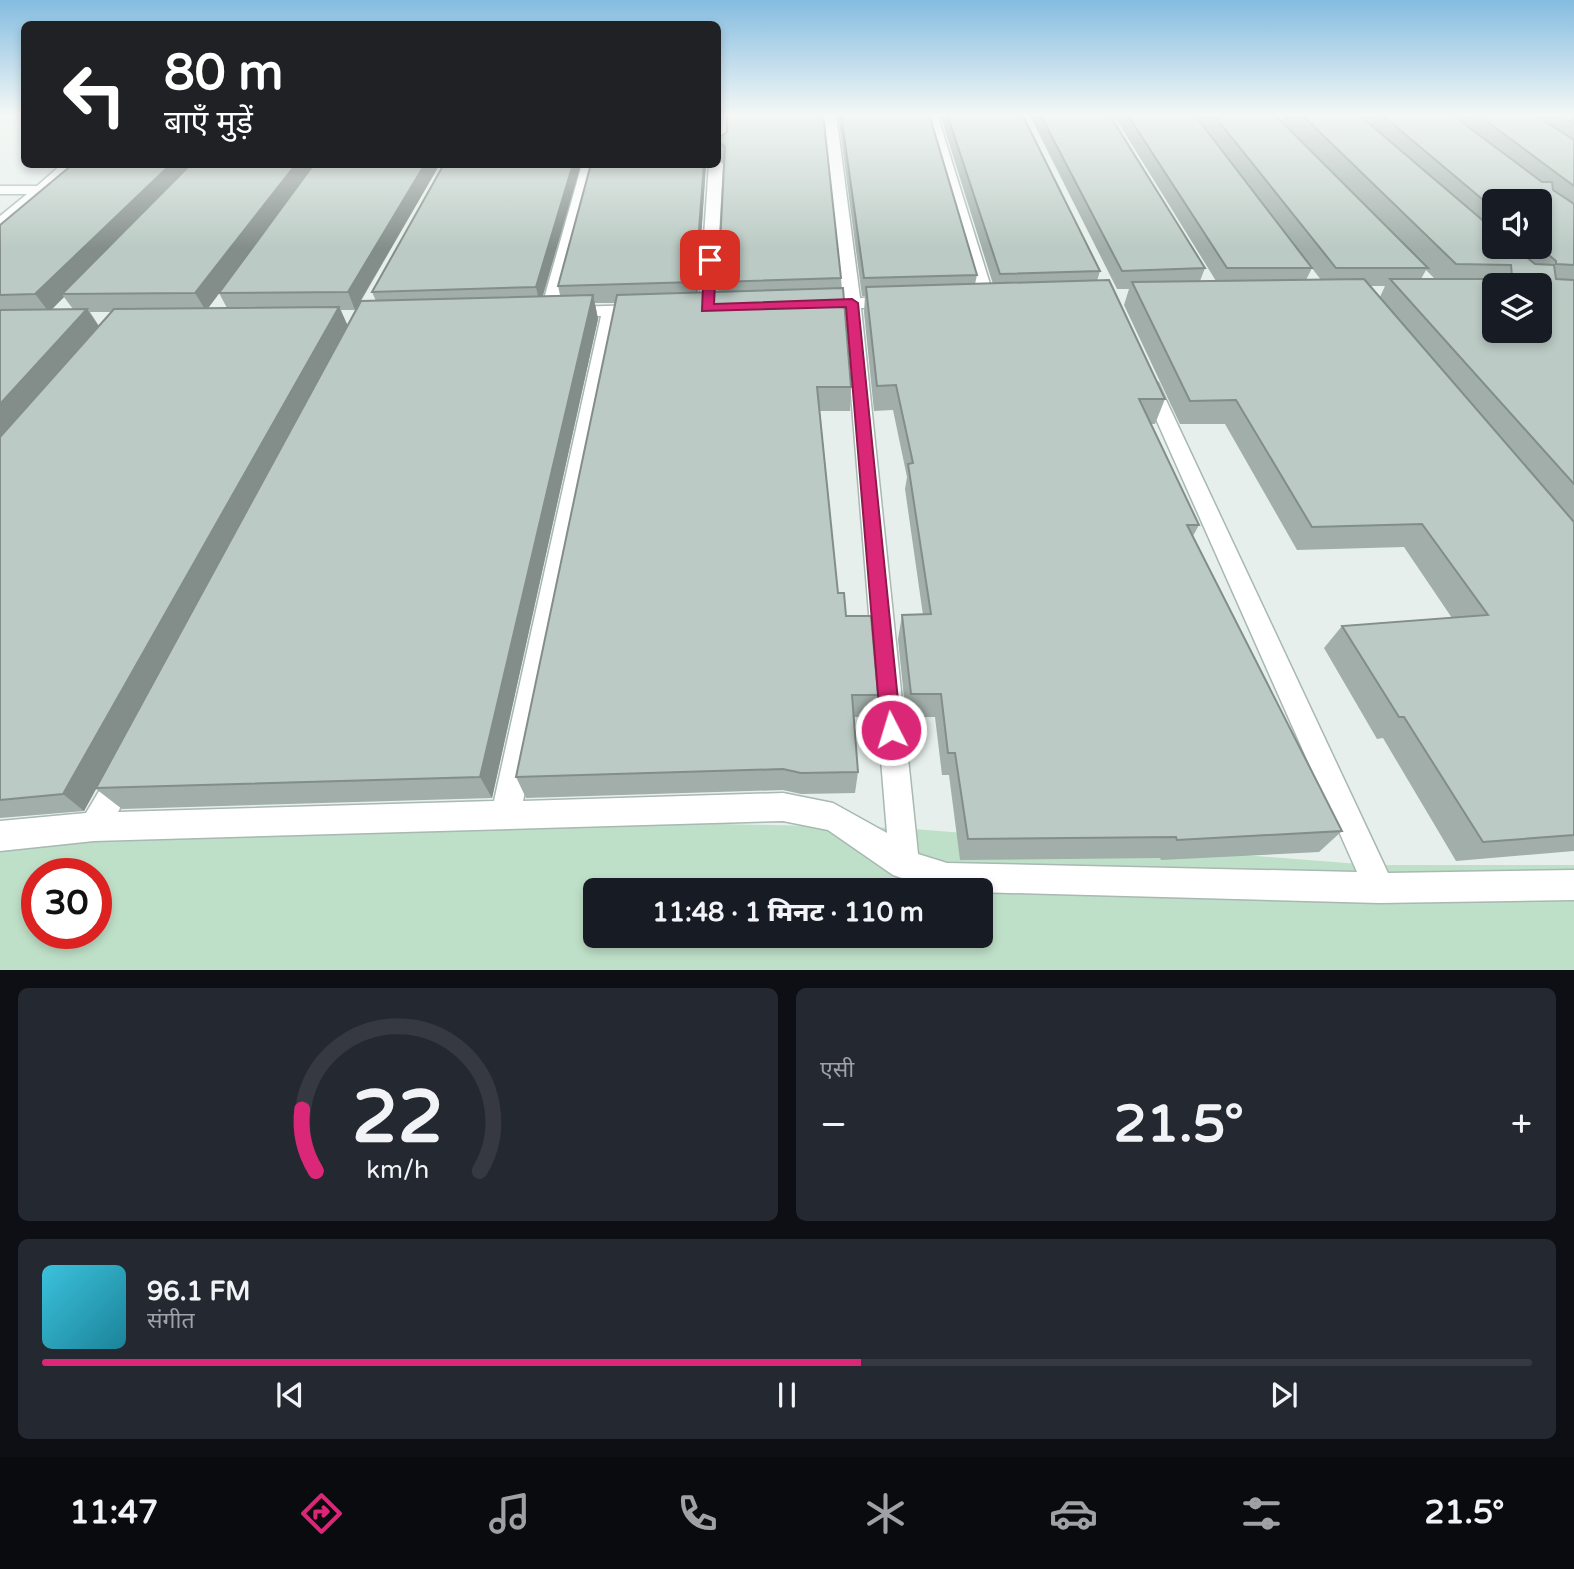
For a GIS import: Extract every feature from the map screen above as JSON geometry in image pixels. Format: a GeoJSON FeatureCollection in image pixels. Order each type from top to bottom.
{"type":"FeatureCollection","features":[{"type":"Feature","properties":{"kind":"street"},"geometry":{"type":"LineString","coordinates":[[835,159],[852,303],[904,864]]}},
{"type":"Feature","properties":{"kind":"street"},"geometry":{"type":"LineString","coordinates":[[945,159],[987,300]]}},
{"type":"Feature","properties":{"kind":"street"},"geometry":{"type":"LineString","coordinates":[[0,224],[67,168]]}},
{"type":"Feature","properties":{"kind":"street"},"geometry":{"type":"LineString","coordinates":[[588,168],[542,313],[666,310]]}},
{"type":"Feature","properties":{"kind":"street"},"geometry":{"type":"LineString","coordinates":[[707,308],[716,168]]}},
{"type":"Feature","properties":{"kind":"street"},"geometry":{"type":"LineString","coordinates":[[0,190],[42,190]]}},
{"type":"Feature","properties":{"kind":"street"},"geometry":{"type":"LineString","coordinates":[[799,305],[906,302]]}},
{"type":"Feature","properties":{"kind":"street"},"geometry":{"type":"LineString","coordinates":[[506,814],[611,312]]}},
{"type":"Feature","properties":{"kind":"street"},"geometry":{"type":"LineString","coordinates":[[1139,360],[1379,888]]}},
{"type":"Feature","properties":{"kind":"street"},"geometry":{"type":"LineString","coordinates":[[94,827],[136,752]]}},
{"type":"Feature","properties":{"kind":"street"},"geometry":{"type":"LineString","coordinates":[[0,836],[94,827],[783,807],[832,817],[870,839],[904,864],[947,878],[1379,888],[1574,885]]}},
{"type":"Feature","properties":{"kind":"green space"},"geometry":{"type":"Polygon","coordinates":[[[506,819],[901,828],[1372,865],[1574,865],[1574,970],[0,970],[0,844],[506,819]]]}},
{"type":"Feature","properties":{"kind":"building"},"geometry":{"type":"Polygon","coordinates":[[[724,159],[828,159],[841,278],[718,282],[724,159]]]}},
{"type":"Feature","properties":{"kind":"building"},"geometry":{"type":"Polygon","coordinates":[[[847,159],[942,159],[977,275],[864,278],[847,159]]]}},
{"type":"Feature","properties":{"kind":"building"},"geometry":{"type":"Polygon","coordinates":[[[962,159],[1044,159],[1100,271],[1000,274],[962,159]]]}},
{"type":"Feature","properties":{"kind":"building"},"geometry":{"type":"Polygon","coordinates":[[[1064,159],[1137,159],[1205,268],[1122,271],[1064,159]]]}},
{"type":"Feature","properties":{"kind":"building"},"geometry":{"type":"Polygon","coordinates":[[[1156,159],[1229,159],[1312,268],[1227,268],[1156,159]]]}},
{"type":"Feature","properties":{"kind":"building"},"geometry":{"type":"Polygon","coordinates":[[[1249,159],[1319,159],[1428,268],[1336,268],[1249,159]]]}},
{"type":"Feature","properties":{"kind":"building"},"geometry":{"type":"Polygon","coordinates":[[[1348,159],[1411,159],[1482,220],[1482,259],[1529,259],[1535,264],[1554,265],[1556,279],[1574,280],[1574,484],[1390,279],[1482,279],[1482,343],[1552,343],[1552,273],[1512,273],[1511,265],[1456,264],[1348,159]]]}},
{"type":"Feature","properties":{"kind":"building"},"geometry":{"type":"Polygon","coordinates":[[[1435,159],[1512,159],[1542,182],[1552,182],[1553,190],[1574,204],[1574,265],[1556,264],[1552,258],[1552,189],[1482,189],[1482,199],[1435,159]]]}},
{"type":"Feature","properties":{"kind":"building"},"geometry":{"type":"Polygon","coordinates":[[[1538,159],[1574,159],[1574,186],[1538,159]]]}},
{"type":"Feature","properties":{"kind":"building"},"geometry":{"type":"Polygon","coordinates":[[[68,168],[167,168],[35,294],[0,295],[0,225],[68,168]]]}},
{"type":"Feature","properties":{"kind":"building"},"geometry":{"type":"Polygon","coordinates":[[[187,168],[293,168],[195,293],[62,294],[187,168]]]}},
{"type":"Feature","properties":{"kind":"building"},"geometry":{"type":"Polygon","coordinates":[[[311,168],[423,168],[348,292],[219,293],[311,168]]]}},
{"type":"Feature","properties":{"kind":"building"},"geometry":{"type":"Polygon","coordinates":[[[442,168],[572,168],[536,287],[372,292],[442,168]]]}},
{"type":"Feature","properties":{"kind":"building"},"geometry":{"type":"Polygon","coordinates":[[[590,168],[704,168],[695,282],[558,286],[590,168]]]}},
{"type":"Feature","properties":{"kind":"building"},"geometry":{"type":"Polygon","coordinates":[[[1364,279],[1574,522],[1574,835],[1483,842],[1404,717],[1399,717],[1342,626],[1488,615],[1422,524],[1312,527],[1236,400],[1190,401],[1132,282],[1364,279]]]}},
{"type":"Feature","properties":{"kind":"building"},"geometry":{"type":"Polygon","coordinates":[[[1109,280],[1165,399],[1139,399],[1199,525],[1187,525],[1342,831],[1177,840],[1176,837],[968,839],[955,753],[948,753],[941,694],[911,694],[902,615],[931,614],[908,464],[913,463],[896,385],[877,386],[866,287],[1109,280]]]}},
{"type":"Feature","properties":{"kind":"building"},"geometry":{"type":"Polygon","coordinates":[[[843,288],[851,387],[817,387],[838,593],[844,593],[846,616],[871,616],[878,695],[852,695],[858,772],[801,773],[783,769],[516,777],[617,295],[843,288]]]}},
{"type":"Feature","properties":{"kind":"building"},"geometry":{"type":"Polygon","coordinates":[[[593,295],[480,777],[96,788],[361,301],[593,295]]]}},
{"type":"Feature","properties":{"kind":"building"},"geometry":{"type":"Polygon","coordinates":[[[339,307],[63,794],[0,800],[0,437],[114,309],[339,307]]]}},
{"type":"Feature","properties":{"kind":"building"},"geometry":{"type":"Polygon","coordinates":[[[87,309],[0,404],[0,310],[87,309]]]}},
{"type":"Feature","properties":{"kind":"route"},"geometry":{"type":"LineString","coordinates":[[710,260],[707,308],[852,303],[891,730]]}}]}
